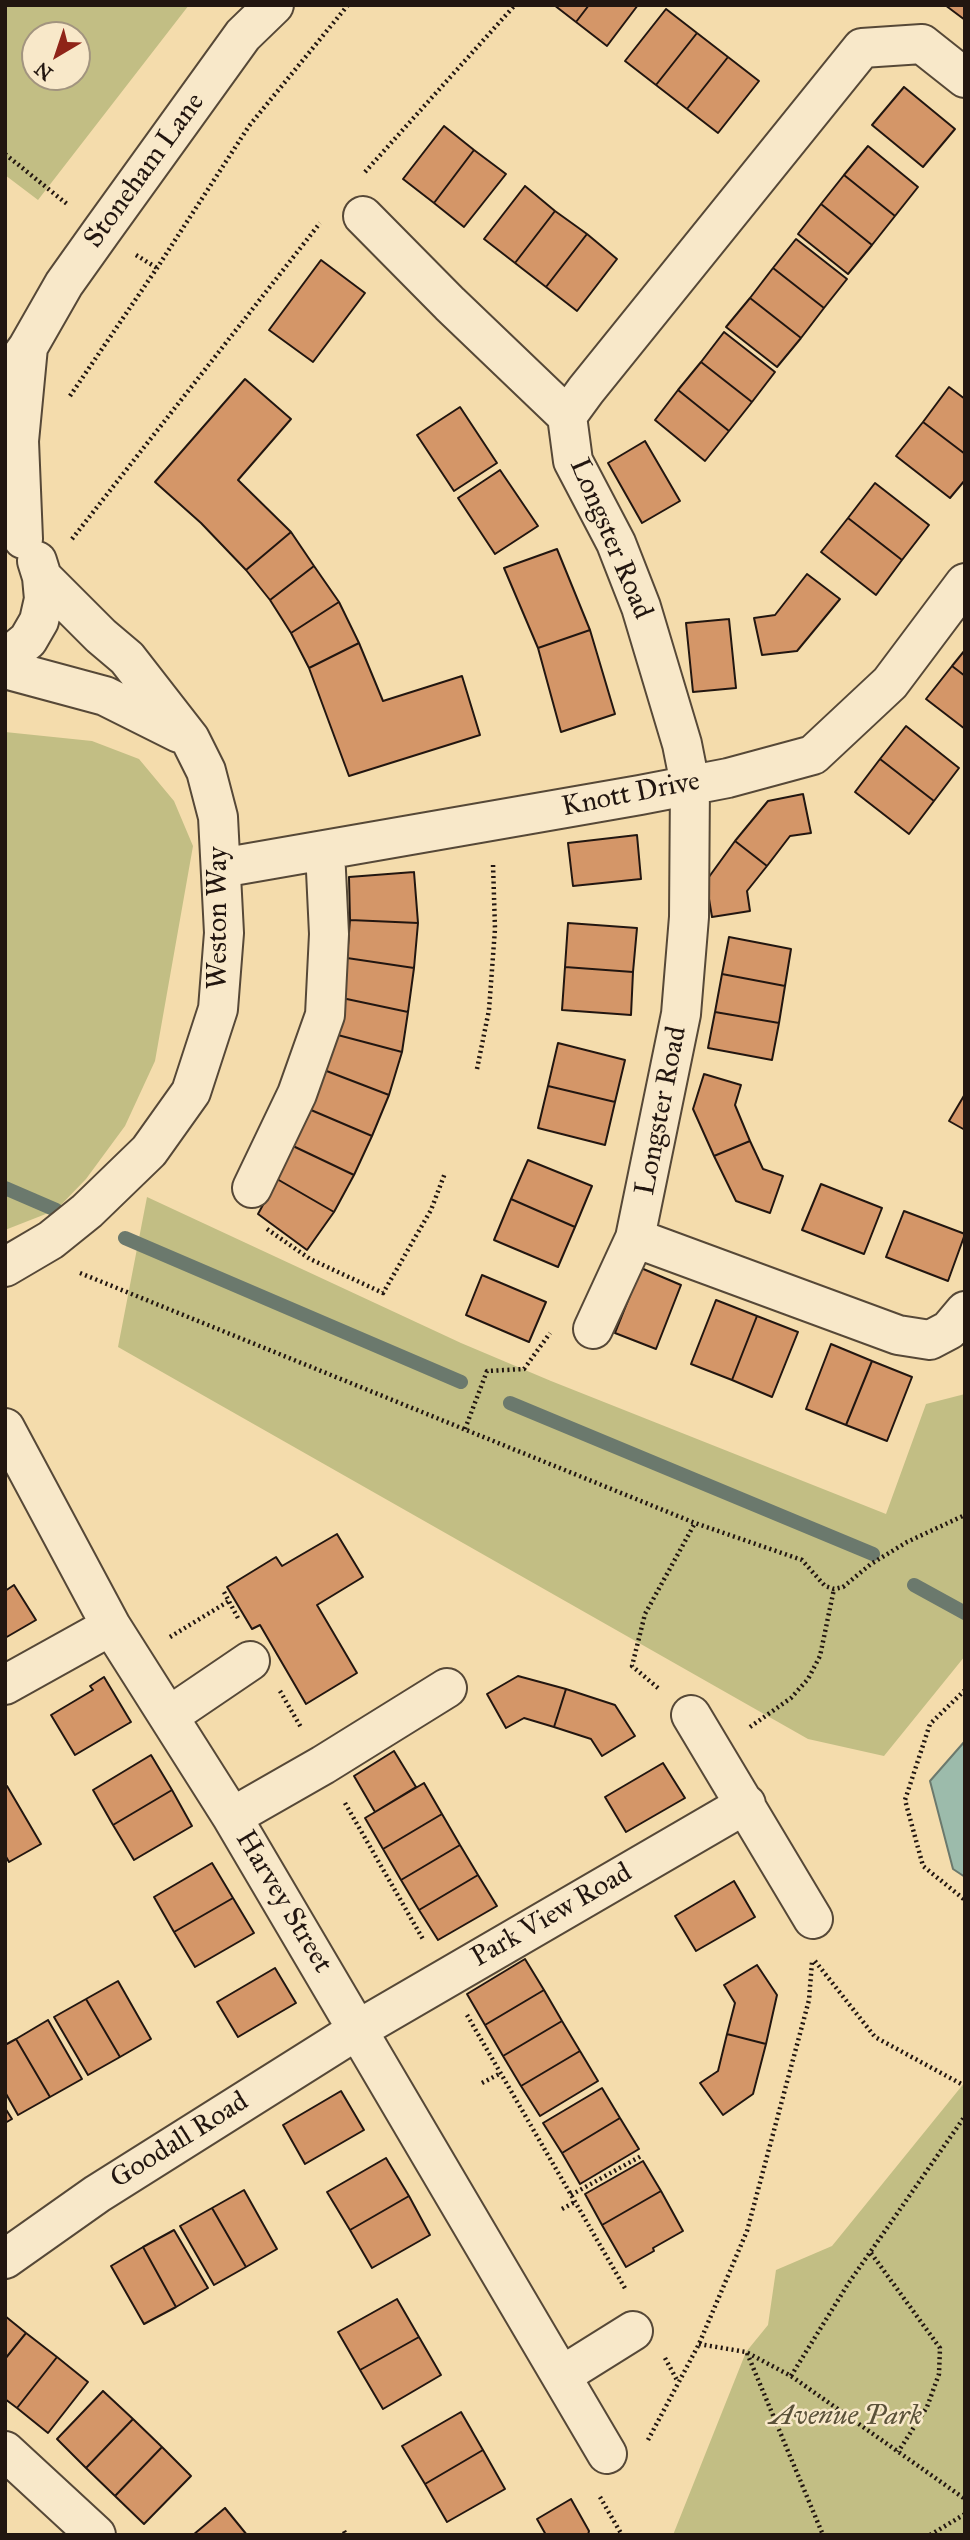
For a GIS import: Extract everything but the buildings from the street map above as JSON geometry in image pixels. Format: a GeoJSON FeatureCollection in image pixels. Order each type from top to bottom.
{"type":"FeatureCollection","features":[{"type":"Feature","properties":{"kind":"street","name":"Stoneham Lane"},"geometry":{"type":"LineString","coordinates":[[5,379],[17,341],[64,284],[243,35],[274,5]]}},
{"type":"Feature","properties":{"kind":"street"},"geometry":{"type":"LineString","coordinates":[[363,216],[567,416],[862,48],[922,44],[965,78]]}},
{"type":"Feature","properties":{"kind":"street","name":"Stoneham Lane"},"geometry":{"type":"LineString","coordinates":[[14,532],[19,441],[17,341]]}},
{"type":"Feature","properties":{"kind":"street","name":"Longster Road"},"geometry":{"type":"LineString","coordinates":[[567,416],[573,461],[616,544],[641,607],[682,744],[690,785],[689,917],[681,1014],[635,1238],[593,1329]]}},
{"type":"Feature","properties":{"kind":"street"},"geometry":{"type":"LineString","coordinates":[[5,659],[28,640],[39,621],[44,599],[42,577],[35,557],[14,532]]}},
{"type":"Feature","properties":{"kind":"street","name":"Weston Way"},"geometry":{"type":"LineString","coordinates":[[5,1267],[51,1240],[87,1211],[149,1151],[191,1092],[218,1009],[224,933],[218,817],[206,771],[190,739],[127,658],[42,577]]}},
{"type":"Feature","properties":{"kind":"street","name":"Knott Drive"},"geometry":{"type":"LineString","coordinates":[[221,868],[728,778],[813,755],[890,683],[965,583]]}},
{"type":"Feature","properties":{"kind":"street"},"geometry":{"type":"LineString","coordinates":[[5,669],[105,696],[190,739]]}},
{"type":"Feature","properties":{"kind":"street"},"geometry":{"type":"LineString","coordinates":[[252,1188],[297,1094],[325,1015],[329,934],[325,850]]}},
{"type":"Feature","properties":{"kind":"street"},"geometry":{"type":"LineString","coordinates":[[635,1238],[898,1335],[930,1340],[949,1330],[965,1311]]}},
{"type":"Feature","properties":{"kind":"street","name":"Harvey Street"},"geometry":{"type":"LineString","coordinates":[[5,1428],[111,1626],[232,1817],[359,2029],[607,2454]]}},
{"type":"Feature","properties":{"kind":"street"},"geometry":{"type":"LineString","coordinates":[[5,1685],[111,1626]]}},
{"type":"Feature","properties":{"kind":"street"},"geometry":{"type":"LineString","coordinates":[[169,1716],[250,1661]]}},
{"type":"Feature","properties":{"kind":"street"},"geometry":{"type":"LineString","coordinates":[[232,1817],[323,1765],[447,1688]]}},
{"type":"Feature","properties":{"kind":"street"},"geometry":{"type":"LineString","coordinates":[[691,1715],[813,1919]]}},
{"type":"Feature","properties":{"kind":"street","name":"Park View Road"},"geometry":{"type":"LineString","coordinates":[[359,2029],[746,1804]]}},
{"type":"Feature","properties":{"kind":"street","name":"Goodall Road"},"geometry":{"type":"LineString","coordinates":[[5,2259],[97,2194],[359,2029]]}},
{"type":"Feature","properties":{"kind":"street"},"geometry":{"type":"LineString","coordinates":[[561,2376],[633,2331]]}},
{"type":"Feature","properties":{"kind":"street"},"geometry":{"type":"LineString","coordinates":[[5,2451],[96,2535]]}},
{"type":"Feature","properties":{"kind":"path"},"geometry":{"type":"LineString","coordinates":[[67,399],[157,268],[249,126],[348,5]]}},
{"type":"Feature","properties":{"kind":"path"},"geometry":{"type":"LineString","coordinates":[[361,176],[515,5]]}},
{"type":"Feature","properties":{"kind":"path"},"geometry":{"type":"LineString","coordinates":[[5,154],[50,190]]}},
{"type":"Feature","properties":{"kind":"path"},"geometry":{"type":"LineString","coordinates":[[72,540],[325,216]]}},
{"type":"Feature","properties":{"kind":"path"},"geometry":{"type":"LineString","coordinates":[[477,1069],[489,1010],[495,929],[493,862],[487,822]]}},
{"type":"Feature","properties":{"kind":"path"},"geometry":{"type":"LineString","coordinates":[[252,1188],[244,1212],[310,1259],[383,1293],[430,1210],[445,1173]]}},
{"type":"Feature","properties":{"kind":"path"},"geometry":{"type":"LineString","coordinates":[[51,1240],[80,1273],[695,1523],[802,1560],[825,1586],[834,1589],[843,1587],[871,1564],[907,1542],[965,1515]]}},
{"type":"Feature","properties":{"kind":"path"},"geometry":{"type":"LineString","coordinates":[[465,1429],[488,1371],[524,1369],[554,1328],[593,1329]]}},
{"type":"Feature","properties":{"kind":"path"},"geometry":{"type":"LineString","coordinates":[[691,1715],[632,1666],[645,1615],[695,1523]]}},
{"type":"Feature","properties":{"kind":"path"},"geometry":{"type":"LineString","coordinates":[[714,1752],[784,1704],[807,1679],[820,1656],[834,1589]]}},
{"type":"Feature","properties":{"kind":"path"},"geometry":{"type":"LineString","coordinates":[[146,1680],[172,1662],[160,1643],[229,1601]]}},
{"type":"Feature","properties":{"kind":"path"},"geometry":{"type":"LineString","coordinates":[[965,1690],[930,1724],[905,1800],[923,1866],[965,1900]]}},
{"type":"Feature","properties":{"kind":"path"},"geometry":{"type":"LineString","coordinates":[[965,2086],[874,2037],[812,1958],[809,2000],[747,2231],[699,2344],[746,2352],[791,2376],[965,2499]]}},
{"type":"Feature","properties":{"kind":"path"},"geometry":{"type":"LineString","coordinates":[[482,2083],[501,2073]]}},
{"type":"Feature","properties":{"kind":"path"},"geometry":{"type":"LineString","coordinates":[[791,2376],[870,2253],[965,2116]]}},
{"type":"Feature","properties":{"kind":"path"},"geometry":{"type":"LineString","coordinates":[[571,2195],[643,2155]]}},
{"type":"Feature","properties":{"kind":"path"},"geometry":{"type":"LineString","coordinates":[[562,2209],[575,2202]]}},
{"type":"Feature","properties":{"kind":"path"},"geometry":{"type":"LineString","coordinates":[[870,2253],[940,2348],[939,2374],[927,2407],[898,2452]]}},
{"type":"Feature","properties":{"kind":"path"},"geometry":{"type":"LineString","coordinates":[[746,2352],[823,2535]]}},
{"type":"Feature","properties":{"kind":"path"},"geometry":{"type":"LineString","coordinates":[[930,2535],[965,2514]]}},
{"type":"Feature","properties":{"kind":"green space"},"geometry":{"type":"Polygon","coordinates":[[[5,5],[189,5],[38,200],[5,175],[5,5]]]}},
{"type":"Feature","properties":{"kind":"green space"},"geometry":{"type":"Polygon","coordinates":[[[5,732],[92,741],[139,759],[174,801],[193,846],[155,1061],[125,1126],[86,1179],[56,1210],[5,1230],[5,732]]]}},
{"type":"Feature","properties":{"kind":"green space"},"geometry":{"type":"Polygon","coordinates":[[[147,1197],[461,1343],[886,1514],[926,1404],[965,1394],[965,1656],[884,1756],[808,1739],[118,1347],[147,1197]]]}},
{"type":"Feature","properties":{"kind":"green space","name":"Avenue Park"},"geometry":{"type":"Polygon","coordinates":[[[965,2082],[965,2535],[673,2535],[746,2352],[768,2325],[776,2270],[832,2246],[965,2082]]]}},
{"type":"Feature","properties":{"kind":"shaded area"},"geometry":{"type":"Polygon","coordinates":[[[965,1741],[965,1877],[953,1869],[930,1781],[965,1741]]]}},
{"type":"Feature","properties":{"kind":"waterway"},"geometry":{"type":"LineString","coordinates":[[5,1188],[56,1210]]}},
{"type":"Feature","properties":{"kind":"waterway"},"geometry":{"type":"LineString","coordinates":[[125,1238],[461,1382]]}},
{"type":"Feature","properties":{"kind":"waterway"},"geometry":{"type":"LineString","coordinates":[[510,1403],[873,1554]]}},
{"type":"Feature","properties":{"kind":"waterway"},"geometry":{"type":"LineString","coordinates":[[914,1585],[965,1613]]}}]}
